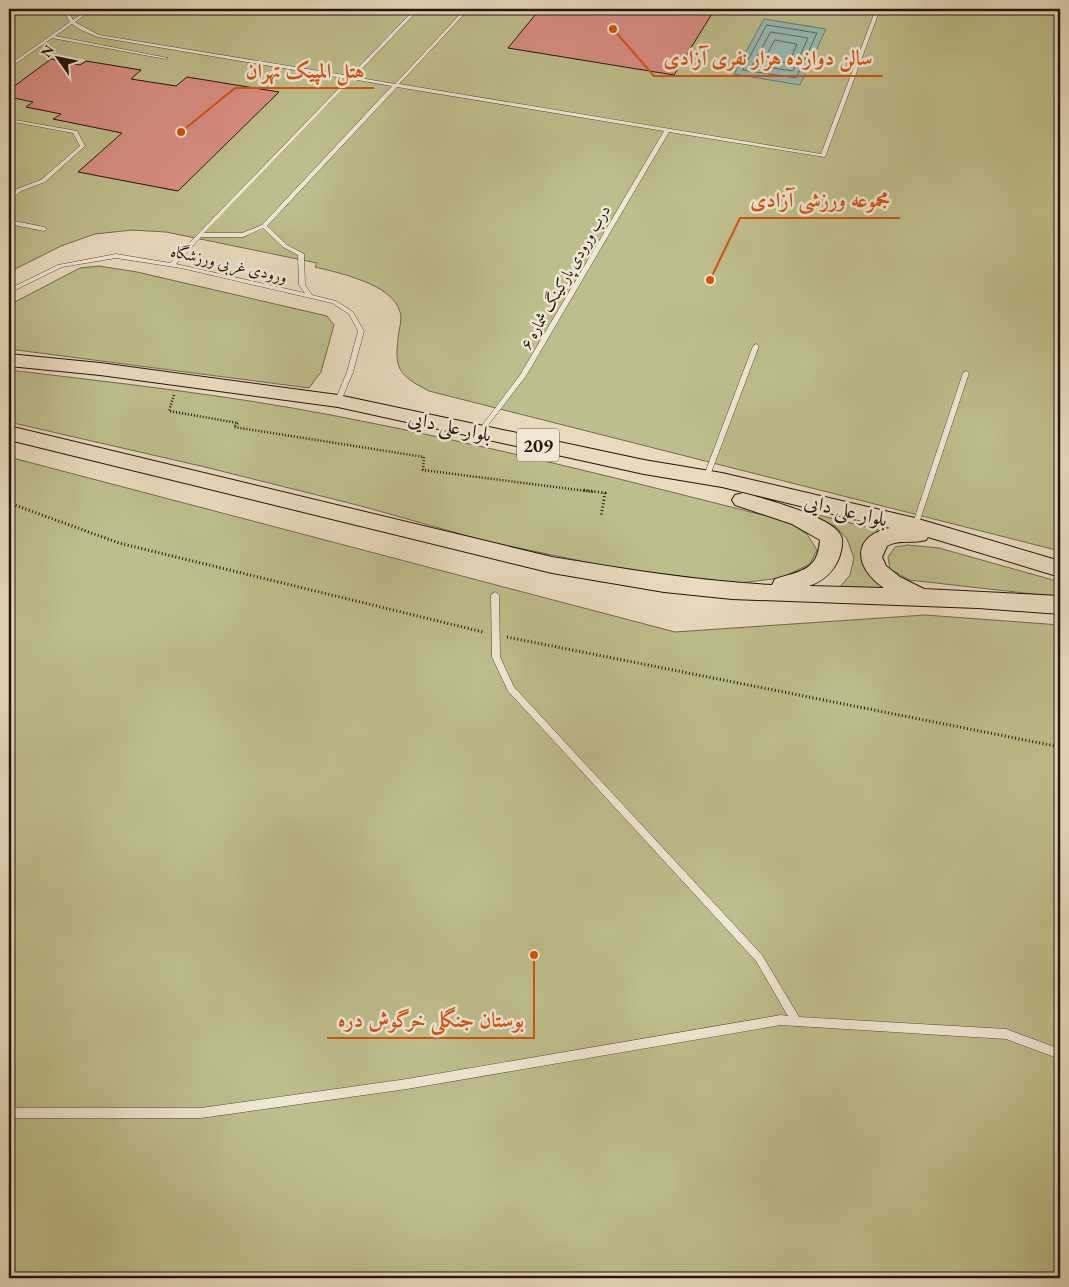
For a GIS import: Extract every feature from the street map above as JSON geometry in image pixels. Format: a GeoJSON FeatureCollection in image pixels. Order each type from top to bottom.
{"type":"FeatureCollection","features":[{"type":"Feature","properties":{"kind":"main road","name":"بلوار علی دایی"},"geometry":{"type":"LineString","coordinates":[[9,360],[100,369],[338,401],[644,467],[706,478],[915,526],[942,536],[1060,568]]}},
{"type":"Feature","properties":{"kind":"main road"},"geometry":{"type":"LineString","coordinates":[[9,433],[552,566],[638,580],[732,591],[1005,599],[1060,605]]}},
{"type":"Feature","properties":{"kind":"main road"},"geometry":{"type":"LineString","coordinates":[[644,467],[800,519],[816,526],[830,537],[831,550],[824,568],[810,579],[785,585],[732,591]]}},
{"type":"Feature","properties":{"kind":"main road"},"geometry":{"type":"LineString","coordinates":[[924,597],[890,582],[878,573],[871,560],[871,553],[875,544],[881,538],[893,535],[942,536]]}},
{"type":"Feature","properties":{"kind":"lane"},"geometry":{"type":"LineString","coordinates":[[66,9],[69,18],[81,29],[98,36],[823,156],[878,9]]}},
{"type":"Feature","properties":{"kind":"lane"},"geometry":{"type":"LineString","coordinates":[[9,67],[91,9]]}},
{"type":"Feature","properties":{"kind":"lane"},"geometry":{"type":"LineString","coordinates":[[172,264],[417,9]]}},
{"type":"Feature","properties":{"kind":"lane","name":"ورودی غربی ورزشگاه"},"geometry":{"type":"LineString","coordinates":[[200,236],[243,235],[264,226],[467,9]]}},
{"type":"Feature","properties":{"kind":"lane"},"geometry":{"type":"LineString","coordinates":[[51,37],[166,58]]}},
{"type":"Feature","properties":{"kind":"lane"},"geometry":{"type":"LineString","coordinates":[[9,120],[75,132],[83,146],[43,181],[19,190],[9,199]]}},
{"type":"Feature","properties":{"kind":"lane","name":"درب ورودی پارکینگ شماره ۶"},"geometry":{"type":"LineString","coordinates":[[480,432],[523,376],[667,131]]}},
{"type":"Feature","properties":{"kind":"lane"},"geometry":{"type":"LineString","coordinates":[[9,222],[44,229]]}},
{"type":"Feature","properties":{"kind":"lane"},"geometry":{"type":"LineString","coordinates":[[264,226],[285,246],[301,254],[302,285],[310,296]]}},
{"type":"Feature","properties":{"kind":"lane","name":"ورودی غربی ورزشگاه"},"geometry":{"type":"LineString","coordinates":[[9,291],[60,266],[116,256],[172,264],[334,302],[351,313],[361,331],[350,372],[338,401]]}},
{"type":"Feature","properties":{"kind":"lane"},"geometry":{"type":"LineString","coordinates":[[706,478],[756,346]]}},
{"type":"Feature","properties":{"kind":"lane"},"geometry":{"type":"LineString","coordinates":[[915,526],[966,373]]}},
{"type":"Feature","properties":{"kind":"lane"},"geometry":{"type":"LineString","coordinates":[[495,595],[496,657],[511,689],[759,958],[796,1021]]}},
{"type":"Feature","properties":{"kind":"lane"},"geometry":{"type":"LineString","coordinates":[[9,1113],[201,1113],[407,1084],[781,1020],[1006,1034],[1060,1054]]}},
{"type":"Feature","properties":{"kind":"path"},"geometry":{"type":"LineString","coordinates":[[166,394],[176,396],[169,411],[238,423],[234,427],[424,457],[423,470],[605,493],[601,516]]}},
{"type":"Feature","properties":{"kind":"path"},"geometry":{"type":"LineString","coordinates":[[9,503],[118,543],[496,635],[1060,747]]}},
{"type":"Feature","properties":{"kind":"green space"},"geometry":{"type":"Polygon","coordinates":[[[9,9],[1060,9],[1060,551],[429,391],[410,380],[400,368],[397,354],[401,316],[395,302],[387,294],[364,281],[315,267],[317,263],[166,232],[132,230],[95,234],[61,246],[9,272],[9,9]]]}},
{"type":"Feature","properties":{"kind":"green space"},"geometry":{"type":"Polygon","coordinates":[[[99,266],[137,272],[327,316],[334,325],[321,372],[309,388],[9,349],[9,305],[80,268],[99,266]]]}},
{"type":"Feature","properties":{"kind":"green space"},"geometry":{"type":"Polygon","coordinates":[[[9,370],[255,402],[449,439],[786,521],[807,534],[817,550],[810,564],[781,578],[740,583],[625,570],[489,542],[361,506],[205,467],[9,422],[9,370]]]}},
{"type":"Feature","properties":{"kind":"green space"},"geometry":{"type":"Polygon","coordinates":[[[9,457],[675,632],[925,615],[1060,625],[1060,1278],[9,1278],[9,457]]]}},
{"type":"Feature","properties":{"kind":"green space"},"geometry":{"type":"Polygon","coordinates":[[[802,511],[883,531],[873,536],[893,589],[835,593],[850,575],[854,558],[847,539],[835,526],[802,511]]]}},
{"type":"Feature","properties":{"kind":"green space"},"geometry":{"type":"Polygon","coordinates":[[[908,545],[939,548],[1060,582],[1060,597],[909,580],[890,569],[888,557],[895,547],[908,545]]]}},
{"type":"Feature","properties":{"kind":"water"},"geometry":{"type":"Polygon","coordinates":[[[764,19],[826,29],[800,85],[734,74],[764,19]]]}},
{"type":"Feature","properties":{"kind":"building"},"geometry":{"type":"Polygon","coordinates":[[[540,9],[715,9],[674,75],[508,48],[540,9]]]}},
{"type":"Feature","properties":{"kind":"building"},"geometry":{"type":"Polygon","coordinates":[[[51,59],[80,65],[86,61],[141,70],[131,79],[176,86],[187,77],[279,92],[178,191],[78,172],[122,133],[53,119],[61,114],[26,107],[33,102],[9,97],[9,90],[51,59]]]}},
{"type":"Feature","properties":{"kind":"place","name":"سالن دوازده هزار نفری آزادی"},"geometry":{"type":"Point","coordinates":[613,29]}},
{"type":"Feature","properties":{"kind":"place","name":"هتل المپیک تهران"},"geometry":{"type":"Point","coordinates":[181,132]}},
{"type":"Feature","properties":{"kind":"place","name":"مجموعه ورزشی آزادی"},"geometry":{"type":"Point","coordinates":[710,280]}},
{"type":"Feature","properties":{"kind":"place","name":"بوستان جنگلی خرگوش دره"},"geometry":{"type":"Point","coordinates":[534,955]}}]}
